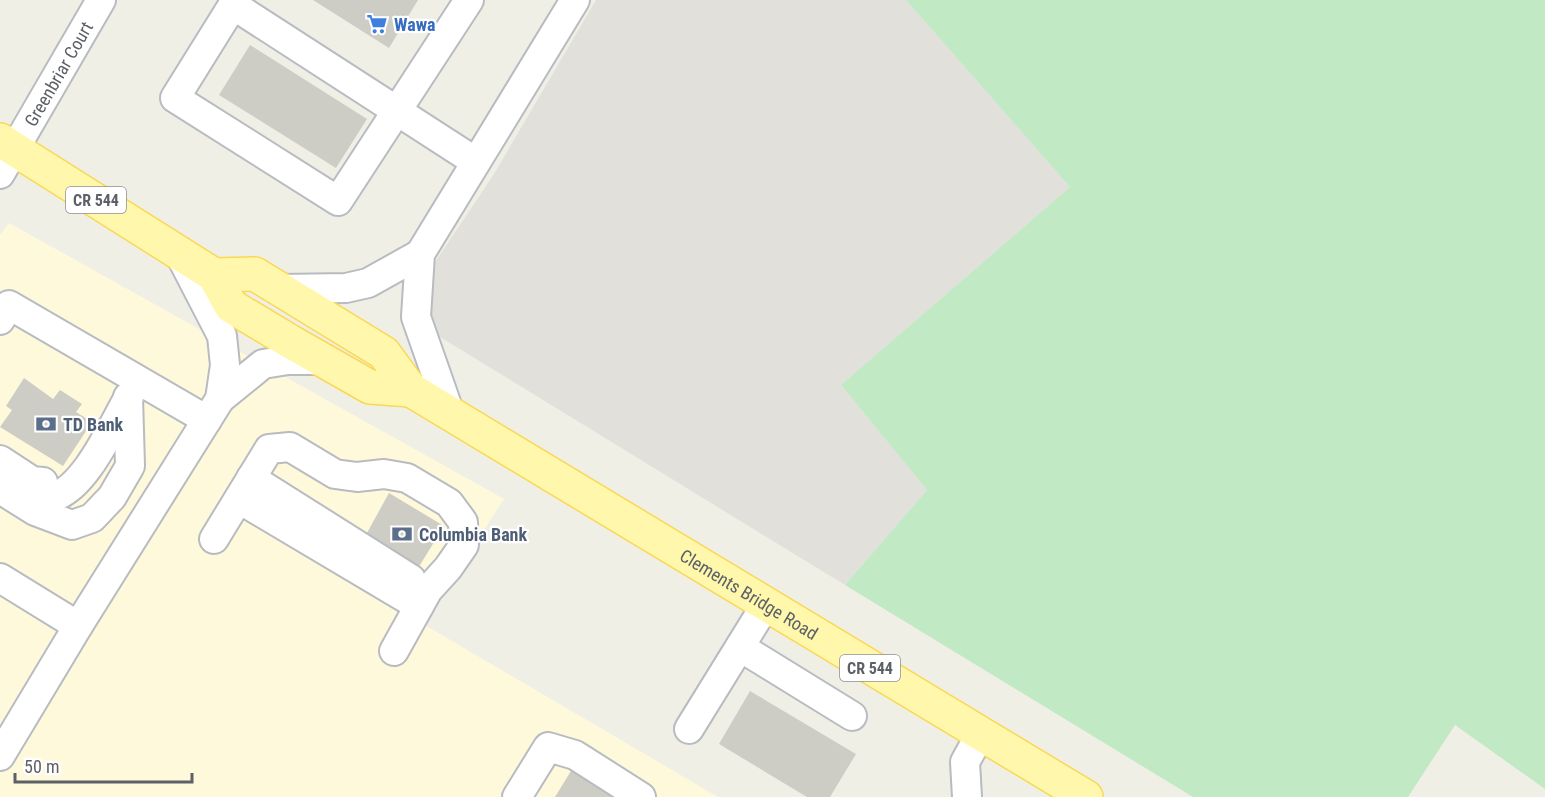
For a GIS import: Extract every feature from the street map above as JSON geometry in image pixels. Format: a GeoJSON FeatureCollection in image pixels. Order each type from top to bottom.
{"type":"FeatureCollection","features":[{"type":"Feature","properties":{"kind":"main road","name":"Clements Bridge Road"},"geometry":{"type":"LineString","coordinates":[[5,154],[178,251],[214,275],[231,306],[322,360],[370,387],[411,390]]}},
{"type":"Feature","properties":{"kind":"main road","name":"Clements Bridge Road"},"geometry":{"type":"LineString","coordinates":[[214,275],[255,274],[384,353],[411,390],[765,606],[1086,797]]}},
{"type":"Feature","properties":{"kind":"street","name":"Greenbriar Court"},"geometry":{"type":"LineString","coordinates":[[5,154],[101,0]]}},
{"type":"Feature","properties":{"kind":"street"},"geometry":{"type":"LineString","coordinates":[[470,0],[397,111],[338,201],[175,98],[234,3],[397,111],[476,162]]}},
{"type":"Feature","properties":{"kind":"street"},"geometry":{"type":"LineString","coordinates":[[450,414],[416,317],[420,254],[476,162],[564,4]]}},
{"type":"Feature","properties":{"kind":"street"},"geometry":{"type":"LineString","coordinates":[[178,251],[222,336],[225,365],[214,409]]}},
{"type":"Feature","properties":{"kind":"street"},"geometry":{"type":"LineString","coordinates":[[280,289],[346,288],[368,283],[420,254]]}},
{"type":"Feature","properties":{"kind":"street"},"geometry":{"type":"LineString","coordinates":[[0,320],[9,305],[133,388],[214,409]]}},
{"type":"Feature","properties":{"kind":"street"},"geometry":{"type":"LineString","coordinates":[[0,756],[78,626],[214,409],[263,364],[288,360],[322,360]]}},
{"type":"Feature","properties":{"kind":"street"},"geometry":{"type":"LineString","coordinates":[[0,460],[32,481],[53,484],[68,478],[103,417],[133,388]]}},
{"type":"Feature","properties":{"kind":"street"},"geometry":{"type":"LineString","coordinates":[[0,474],[28,491],[51,497],[71,489],[85,473],[133,388]]}},
{"type":"Feature","properties":{"kind":"street"},"geometry":{"type":"LineString","coordinates":[[0,489],[34,511],[72,525],[93,518],[112,497],[130,466],[133,388]]}},
{"type":"Feature","properties":{"kind":"street"},"geometry":{"type":"LineString","coordinates":[[0,480],[33,500],[60,509],[80,499],[115,439],[133,388]]}},
{"type":"Feature","properties":{"kind":"street"},"geometry":{"type":"LineString","coordinates":[[214,539],[269,449],[290,447],[335,474],[357,477],[384,474],[407,478],[449,503],[463,522],[464,545],[423,598],[394,651]]}},
{"type":"Feature","properties":{"kind":"street"},"geometry":{"type":"LineString","coordinates":[[245,488],[423,598]]}},
{"type":"Feature","properties":{"kind":"street"},"geometry":{"type":"LineString","coordinates":[[0,578],[78,626]]}},
{"type":"Feature","properties":{"kind":"street"},"geometry":{"type":"LineString","coordinates":[[689,729],[765,606]]}},
{"type":"Feature","properties":{"kind":"street"},"geometry":{"type":"LineString","coordinates":[[740,647],[852,717]]}},
{"type":"Feature","properties":{"kind":"street"},"geometry":{"type":"LineString","coordinates":[[967,797],[965,762],[981,734]]}},
{"type":"Feature","properties":{"kind":"street"},"geometry":{"type":"LineString","coordinates":[[517,797],[548,747],[575,755],[641,797]]}},
{"type":"Feature","properties":{"kind":"shaded area"},"geometry":{"type":"Polygon","coordinates":[[[596,0],[906,0],[1070,187],[841,385],[927,490],[845,585],[401,313],[494,174],[596,0]]]}},
{"type":"Feature","properties":{"kind":"shaded area"},"geometry":{"type":"Polygon","coordinates":[[[9,223],[504,499],[423,624],[718,797],[0,797],[0,235],[9,223]]]}},
{"type":"Feature","properties":{"kind":"green space"},"geometry":{"type":"Polygon","coordinates":[[[906,0],[1545,0],[1545,789],[1455,725],[1408,797],[1193,797],[845,585],[927,490],[841,385],[1070,187],[906,0]]]}},
{"type":"Feature","properties":{"kind":"building","name":"Wawa"},"geometry":{"type":"Polygon","coordinates":[[[313,0],[418,0],[389,48],[313,0]]]}},
{"type":"Feature","properties":{"kind":"building"},"geometry":{"type":"Polygon","coordinates":[[[250,45],[367,119],[336,168],[219,95],[250,45]]]}},
{"type":"Feature","properties":{"kind":"building","name":"TD Bank"},"geometry":{"type":"Polygon","coordinates":[[[24,378],[53,399],[60,390],[82,404],[76,412],[92,422],[63,466],[0,427],[12,410],[6,406],[24,378]]]}},
{"type":"Feature","properties":{"kind":"building","name":"Columbia Bank"},"geometry":{"type":"Polygon","coordinates":[[[389,493],[444,526],[415,573],[362,542],[389,493]]]}},
{"type":"Feature","properties":{"kind":"building"},"geometry":{"type":"Polygon","coordinates":[[[750,691],[856,754],[830,797],[807,797],[719,744],[750,691]]]}},
{"type":"Feature","properties":{"kind":"building"},"geometry":{"type":"Polygon","coordinates":[[[571,771],[613,797],[555,797],[571,771]]]}},
{"type":"Feature","properties":{"kind":"place","name":"Wawa"},"geometry":{"type":"Point","coordinates":[377,24]}},
{"type":"Feature","properties":{"kind":"place","name":"TD Bank"},"geometry":{"type":"Point","coordinates":[46,424]}},
{"type":"Feature","properties":{"kind":"place","name":"Columbia Bank"},"geometry":{"type":"Point","coordinates":[402,534]}}]}
